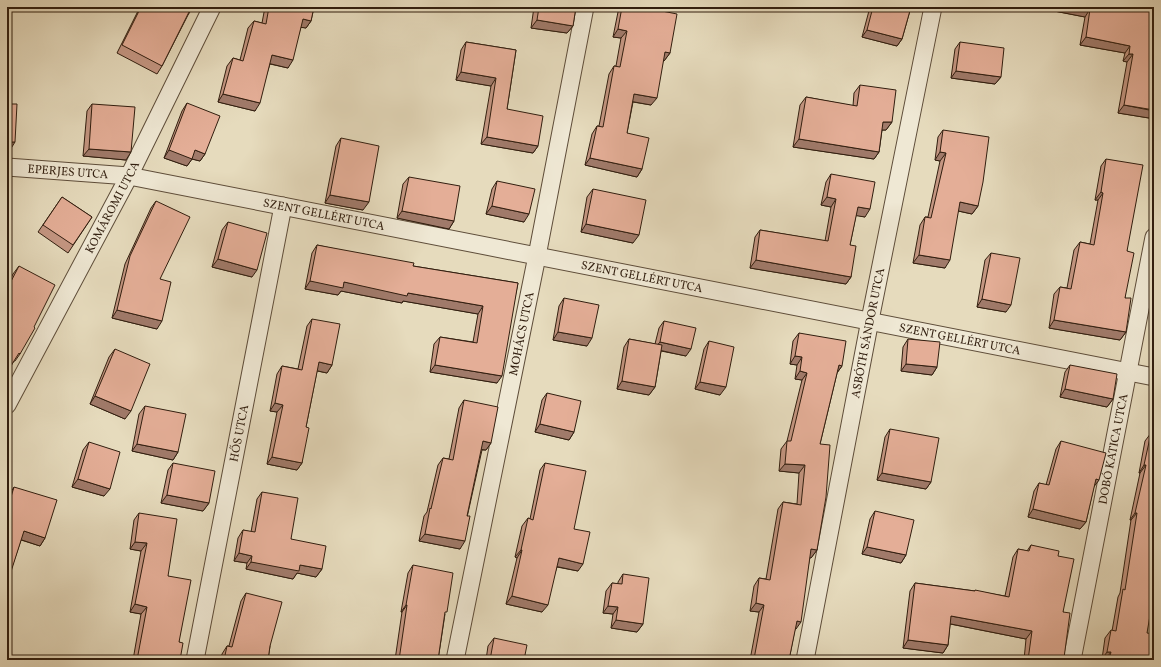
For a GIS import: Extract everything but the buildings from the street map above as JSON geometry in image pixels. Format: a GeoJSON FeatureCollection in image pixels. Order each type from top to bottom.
{"type":"FeatureCollection","features":[{"type":"Feature","properties":{"kind":"street","name":"KOMÁROMI UTCA"},"geometry":{"type":"LineString","coordinates":[[7,406],[129,176],[212,7]]}},
{"type":"Feature","properties":{"kind":"street","name":"MOHÁCS UTCA"},"geometry":{"type":"LineString","coordinates":[[455,660],[537,256],[585,7]]}},
{"type":"Feature","properties":{"kind":"street","name":"ASBÓTH SÁNDOR UTCA"},"geometry":{"type":"LineString","coordinates":[[805,660],[870,320],[933,7]]}},
{"type":"Feature","properties":{"kind":"street","name":"EPERJES UTCA"},"geometry":{"type":"LineString","coordinates":[[7,168],[129,176]]}},
{"type":"Feature","properties":{"kind":"street","name":"SZENT GELLÉRT UTCA"},"geometry":{"type":"LineString","coordinates":[[129,176],[870,320],[1154,377]]}},
{"type":"Feature","properties":{"kind":"street","name":"HŐS UTCA"},"geometry":{"type":"LineString","coordinates":[[194,660],[283,206]]}},
{"type":"Feature","properties":{"kind":"street","name":"DOBÓ KATICA UTCA"},"geometry":{"type":"LineString","coordinates":[[1072,660],[1154,237]]}}]}
